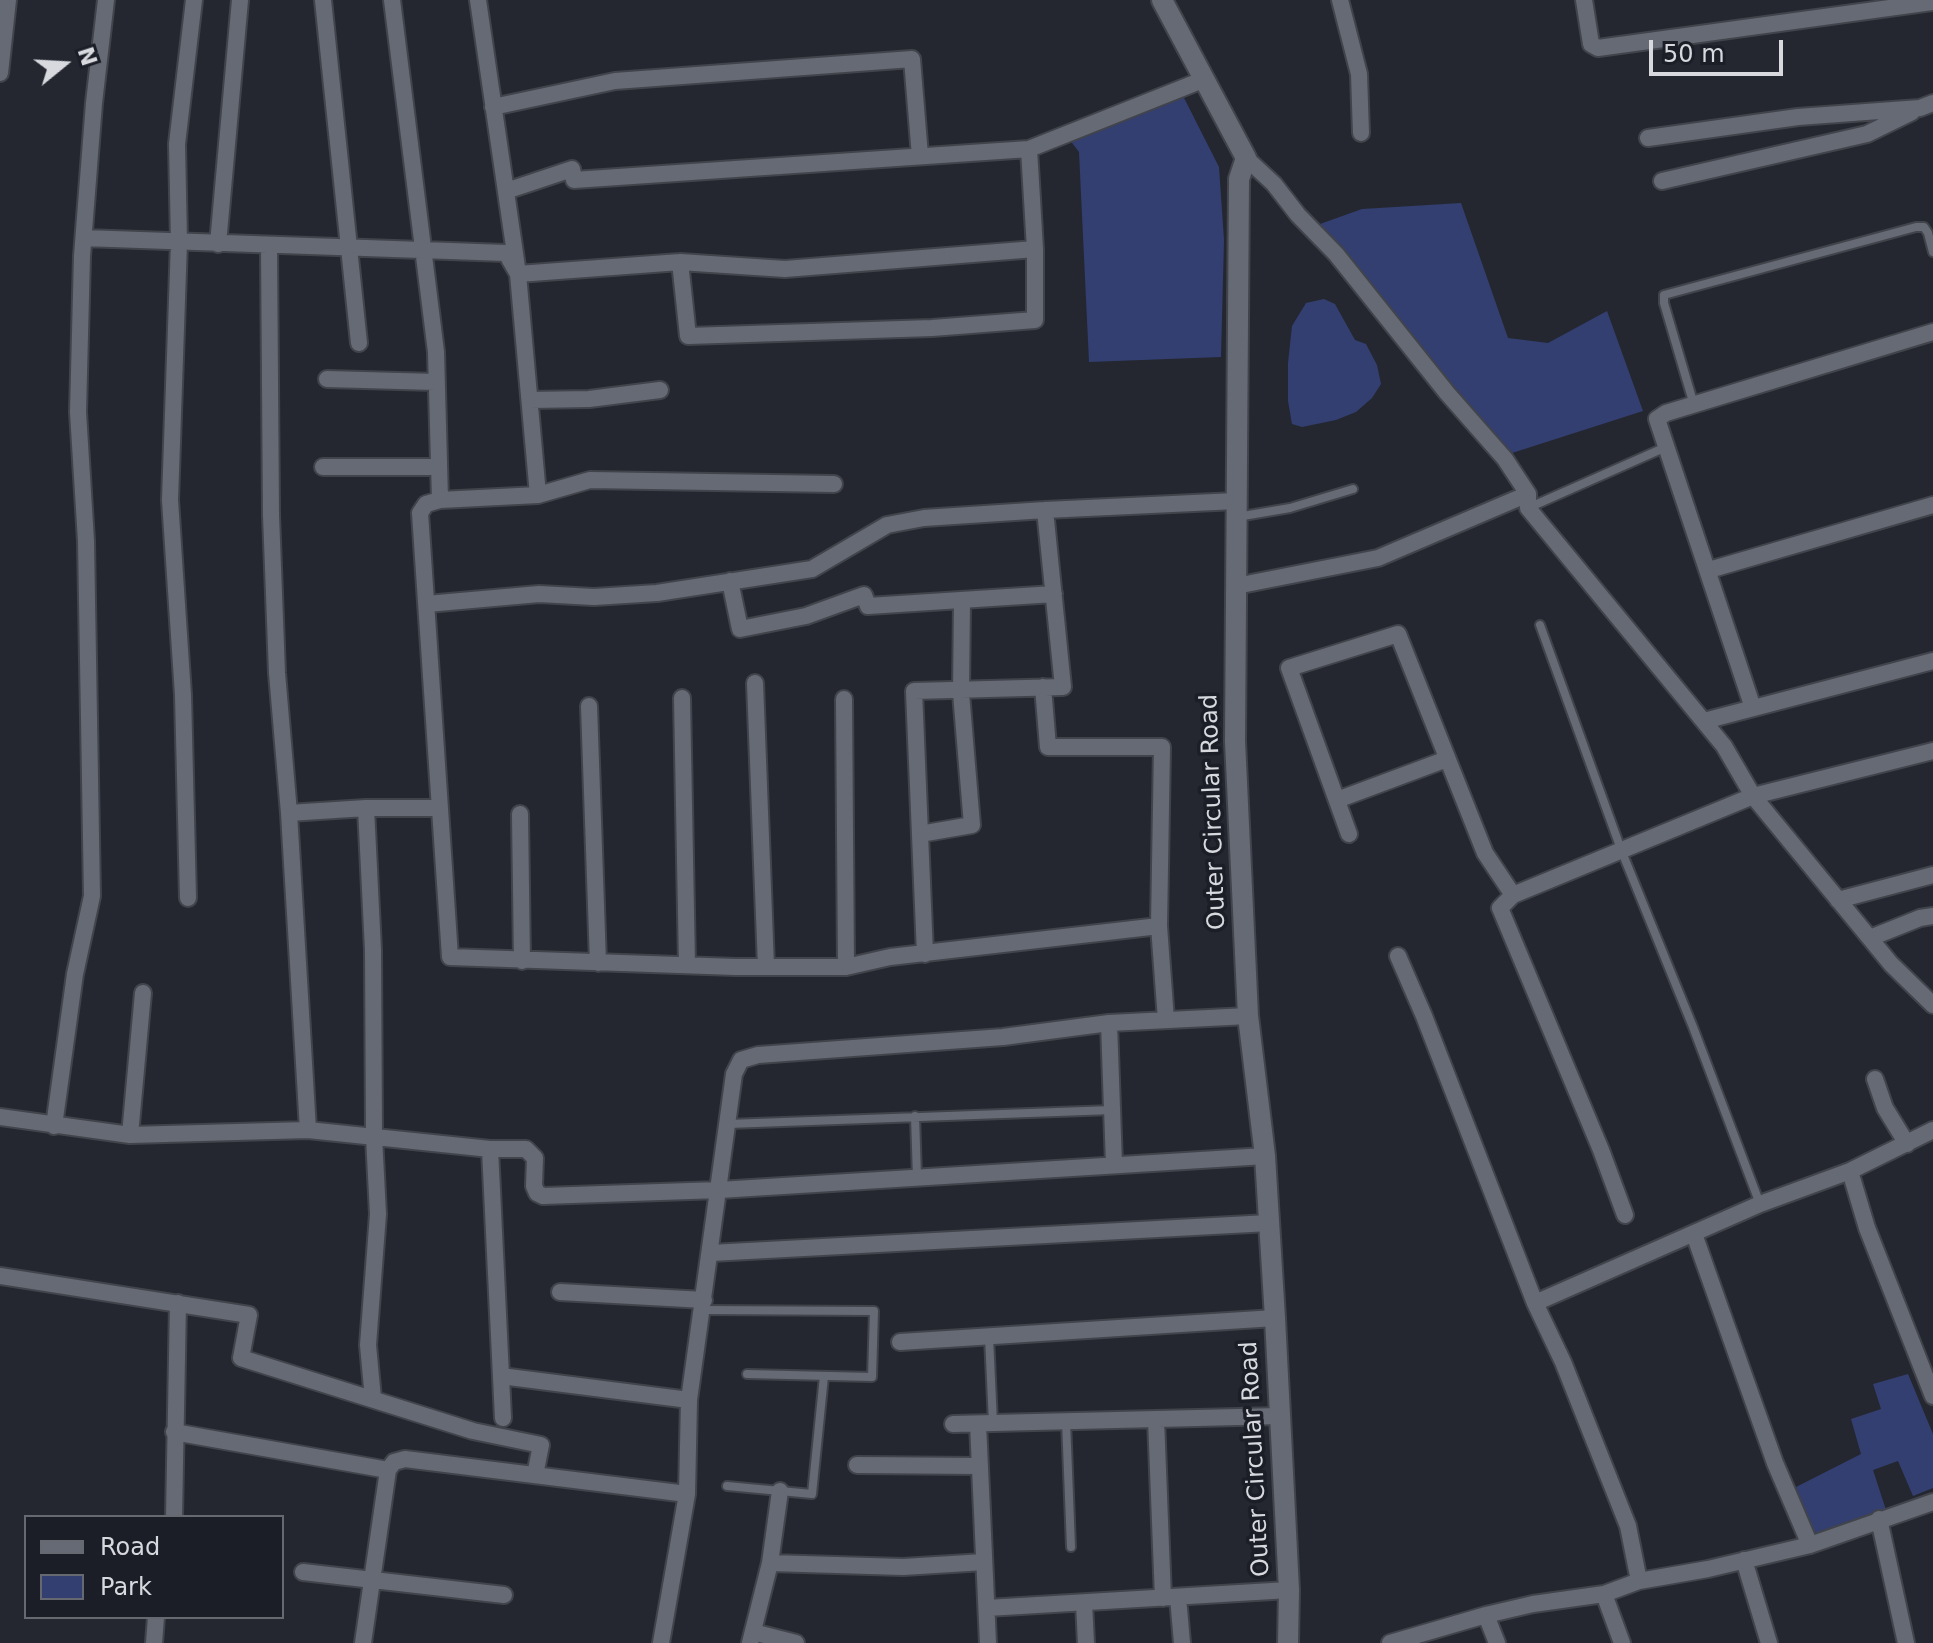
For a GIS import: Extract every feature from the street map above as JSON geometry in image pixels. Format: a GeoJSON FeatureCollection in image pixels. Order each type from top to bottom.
{"type":"FeatureCollection","features":[{"type":"Feature","properties":{"kind":"main road"},"geometry":{"type":"LineString","coordinates":[[1162,0],[1246,158]]}},
{"type":"Feature","properties":{"kind":"main road","name":"Outer Circular Road"},"geometry":{"type":"LineString","coordinates":[[1246,158],[1239,179],[1235,741],[1248,1016],[1265,1156],[1275,1318],[1289,1590],[1288,1643]]}},
{"type":"Feature","properties":{"kind":"street"},"geometry":{"type":"LineString","coordinates":[[0,73],[8,0]]}},
{"type":"Feature","properties":{"kind":"street"},"geometry":{"type":"LineString","coordinates":[[54,1126],[75,974],[92,896],[86,541],[78,412],[84,238],[106,0]]}},
{"type":"Feature","properties":{"kind":"street"},"geometry":{"type":"LineString","coordinates":[[188,898],[183,695],[170,500],[179,242],[177,144],[194,0]]}},
{"type":"Feature","properties":{"kind":"street"},"geometry":{"type":"LineString","coordinates":[[218,244],[240,0]]}},
{"type":"Feature","properties":{"kind":"street"},"geometry":{"type":"LineString","coordinates":[[323,0],[359,343]]}},
{"type":"Feature","properties":{"kind":"street"},"geometry":{"type":"LineString","coordinates":[[392,0],[436,352],[440,500]]}},
{"type":"Feature","properties":{"kind":"street"},"geometry":{"type":"LineString","coordinates":[[478,0],[518,274],[538,495]]}},
{"type":"Feature","properties":{"kind":"street"},"geometry":{"type":"LineString","coordinates":[[1340,0],[1359,74],[1361,133]]}},
{"type":"Feature","properties":{"kind":"street"},"geometry":{"type":"LineString","coordinates":[[1584,0],[1591,44],[1598,48],[1933,2]]}},
{"type":"Feature","properties":{"kind":"street"},"geometry":{"type":"LineString","coordinates":[[493,107],[615,81],[912,59],[920,156]]}},
{"type":"Feature","properties":{"kind":"street"},"geometry":{"type":"LineString","coordinates":[[506,191],[572,169],[574,180],[1029,149],[1205,79]]}},
{"type":"Feature","properties":{"kind":"street"},"geometry":{"type":"LineString","coordinates":[[1648,138],[1798,117],[1927,106]]}},
{"type":"Feature","properties":{"kind":"street"},"geometry":{"type":"LineString","coordinates":[[1662,181],[1867,134],[1927,106]]}},
{"type":"Feature","properties":{"kind":"street"},"geometry":{"type":"LineString","coordinates":[[680,262],[688,336],[932,328],[1035,320],[1035,249],[1029,149]]}},
{"type":"Feature","properties":{"kind":"street"},"geometry":{"type":"LineString","coordinates":[[1246,158],[1274,184],[1298,215],[1336,254],[1447,393],[1505,459],[1528,501],[1724,746],[1753,796],[1891,964],[1933,1005]]}},
{"type":"Feature","properties":{"kind":"street"},"geometry":{"type":"LineString","coordinates":[[84,238],[506,253],[518,274]]}},
{"type":"Feature","properties":{"kind":"street"},"geometry":{"type":"LineString","coordinates":[[269,246],[271,515],[277,673],[289,813],[308,1130]]}},
{"type":"Feature","properties":{"kind":"street"},"geometry":{"type":"LineString","coordinates":[[518,274],[680,262],[785,269],[1035,249]]}},
{"type":"Feature","properties":{"kind":"street"},"geometry":{"type":"LineString","coordinates":[[1753,708],[1657,419],[1933,332]]}},
{"type":"Feature","properties":{"kind":"street"},"geometry":{"type":"LineString","coordinates":[[327,379],[436,382]]}},
{"type":"Feature","properties":{"kind":"street"},"geometry":{"type":"LineString","coordinates":[[530,400],[589,399],[660,390]]}},
{"type":"Feature","properties":{"kind":"street"},"geometry":{"type":"LineString","coordinates":[[323,467],[438,467]]}},
{"type":"Feature","properties":{"kind":"street"},"geometry":{"type":"LineString","coordinates":[[834,484],[590,480],[538,495],[440,500],[426,504],[420,513],[450,957],[846,967],[890,957],[1159,926]]}},
{"type":"Feature","properties":{"kind":"street"},"geometry":{"type":"LineString","coordinates":[[1236,586],[1378,558],[1528,501]]}},
{"type":"Feature","properties":{"kind":"street"},"geometry":{"type":"LineString","coordinates":[[1709,570],[1933,505]]}},
{"type":"Feature","properties":{"kind":"street"},"geometry":{"type":"LineString","coordinates":[[427,604],[539,594],[610,596],[657,593],[812,569],[887,525],[924,518],[1045,510],[1236,509]]}},
{"type":"Feature","properties":{"kind":"street"},"geometry":{"type":"LineString","coordinates":[[925,954],[914,691],[1063,687],[1045,510]]}},
{"type":"Feature","properties":{"kind":"street"},"geometry":{"type":"LineString","coordinates":[[730,581],[740,629],[806,616],[864,595],[868,606],[1054,594]]}},
{"type":"Feature","properties":{"kind":"street"},"geometry":{"type":"LineString","coordinates":[[920,834],[972,825],[961,689],[962,600]]}},
{"type":"Feature","properties":{"kind":"street"},"geometry":{"type":"LineString","coordinates":[[1349,834],[1289,668],[1398,634],[1485,853],[1513,895]]}},
{"type":"Feature","properties":{"kind":"street"},"geometry":{"type":"LineString","coordinates":[[1704,721],[1933,661]]}},
{"type":"Feature","properties":{"kind":"street"},"geometry":{"type":"LineString","coordinates":[[755,683],[766,967]]}},
{"type":"Feature","properties":{"kind":"street"},"geometry":{"type":"LineString","coordinates":[[1043,687],[1048,747],[1162,747],[1159,926],[1166,1020]]}},
{"type":"Feature","properties":{"kind":"street"},"geometry":{"type":"LineString","coordinates":[[682,698],[687,965]]}},
{"type":"Feature","properties":{"kind":"street"},"geometry":{"type":"LineString","coordinates":[[844,699],[846,967]]}},
{"type":"Feature","properties":{"kind":"street"},"geometry":{"type":"LineString","coordinates":[[589,706],[598,963]]}},
{"type":"Feature","properties":{"kind":"street"},"geometry":{"type":"LineString","coordinates":[[1625,1215],[1500,908],[1513,895],[1753,796],[1933,751]]}},
{"type":"Feature","properties":{"kind":"street"},"geometry":{"type":"LineString","coordinates":[[1337,800],[1447,759]]}},
{"type":"Feature","properties":{"kind":"street"},"geometry":{"type":"LineString","coordinates":[[289,813],[366,808],[440,808]]}},
{"type":"Feature","properties":{"kind":"street"},"geometry":{"type":"LineString","coordinates":[[366,808],[373,950],[374,1137],[378,1214],[368,1345],[373,1399]]}},
{"type":"Feature","properties":{"kind":"street"},"geometry":{"type":"LineString","coordinates":[[520,814],[522,961]]}},
{"type":"Feature","properties":{"kind":"street"},"geometry":{"type":"LineString","coordinates":[[1838,900],[1933,875]]}},
{"type":"Feature","properties":{"kind":"street"},"geometry":{"type":"LineString","coordinates":[[1870,938],[1933,916]]}},
{"type":"Feature","properties":{"kind":"street"},"geometry":{"type":"LineString","coordinates":[[1398,956],[1429,1027],[1535,1303],[1563,1362],[1628,1526],[1639,1581]]}},
{"type":"Feature","properties":{"kind":"street"},"geometry":{"type":"LineString","coordinates":[[130,1135],[143,993]]}},
{"type":"Feature","properties":{"kind":"street"},"geometry":{"type":"LineString","coordinates":[[661,1643],[687,1494],[689,1400],[734,1074],[741,1060],[758,1055],[1003,1037],[1109,1023],[1248,1016]]}},
{"type":"Feature","properties":{"kind":"street"},"geometry":{"type":"LineString","coordinates":[[1109,1023],[1114,1165]]}},
{"type":"Feature","properties":{"kind":"street"},"geometry":{"type":"LineString","coordinates":[[1875,1079],[1885,1108],[1907,1144]]}},
{"type":"Feature","properties":{"kind":"street"},"geometry":{"type":"LineString","coordinates":[[0,1117],[130,1135],[308,1130],[530,1151],[535,1158],[534,1186],[537,1193],[543,1196],[719,1190],[1265,1156]]}},
{"type":"Feature","properties":{"kind":"street"},"geometry":{"type":"LineString","coordinates":[[1535,1303],[1760,1204],[1850,1171],[1933,1130]]}},
{"type":"Feature","properties":{"kind":"street"},"geometry":{"type":"LineString","coordinates":[[490,1149],[503,1418]]}},
{"type":"Feature","properties":{"kind":"street"},"geometry":{"type":"LineString","coordinates":[[1850,1171],[1867,1228],[1933,1396]]}},
{"type":"Feature","properties":{"kind":"street"},"geometry":{"type":"LineString","coordinates":[[711,1253],[1269,1223]]}},
{"type":"Feature","properties":{"kind":"street"},"geometry":{"type":"LineString","coordinates":[[1694,1234],[1775,1463],[1810,1545]]}},
{"type":"Feature","properties":{"kind":"street"},"geometry":{"type":"LineString","coordinates":[[0,1276],[249,1315],[241,1358],[473,1431],[541,1445],[535,1475]]}},
{"type":"Feature","properties":{"kind":"street"},"geometry":{"type":"LineString","coordinates":[[560,1292],[703,1305]]}},
{"type":"Feature","properties":{"kind":"street"},"geometry":{"type":"LineString","coordinates":[[174,1515],[178,1303]]}},
{"type":"Feature","properties":{"kind":"street"},"geometry":{"type":"LineString","coordinates":[[900,1342],[1275,1318]]}},
{"type":"Feature","properties":{"kind":"street"},"geometry":{"type":"LineString","coordinates":[[501,1376],[689,1400]]}},
{"type":"Feature","properties":{"kind":"street"},"geometry":{"type":"LineString","coordinates":[[953,1424],[1279,1416]]}},
{"type":"Feature","properties":{"kind":"street"},"geometry":{"type":"LineString","coordinates":[[1156,1419],[1170,1598],[1182,1643]]}},
{"type":"Feature","properties":{"kind":"street"},"geometry":{"type":"LineString","coordinates":[[985,1423],[980,1466],[988,1643]]}},
{"type":"Feature","properties":{"kind":"street"},"geometry":{"type":"LineString","coordinates":[[174,1432],[388,1470]]}},
{"type":"Feature","properties":{"kind":"street"},"geometry":{"type":"LineString","coordinates":[[363,1643],[388,1470],[394,1462],[405,1459],[687,1494]]}},
{"type":"Feature","properties":{"kind":"street"},"geometry":{"type":"LineString","coordinates":[[857,1465],[980,1466]]}},
{"type":"Feature","properties":{"kind":"street"},"geometry":{"type":"LineString","coordinates":[[780,1491],[770,1563],[751,1637],[796,1643]]}},
{"type":"Feature","properties":{"kind":"street"},"geometry":{"type":"LineString","coordinates":[[1390,1643],[1533,1604],[1604,1594],[1639,1581],[1810,1545],[1933,1502]]}},
{"type":"Feature","properties":{"kind":"street"},"geometry":{"type":"LineString","coordinates":[[1879,1519],[1906,1643]]}},
{"type":"Feature","properties":{"kind":"street"},"geometry":{"type":"LineString","coordinates":[[1744,1560],[1769,1643]]}},
{"type":"Feature","properties":{"kind":"street"},"geometry":{"type":"LineString","coordinates":[[770,1563],[903,1567],[984,1562]]}},
{"type":"Feature","properties":{"kind":"street"},"geometry":{"type":"LineString","coordinates":[[303,1572],[504,1595]]}},
{"type":"Feature","properties":{"kind":"street"},"geometry":{"type":"LineString","coordinates":[[987,1608],[1289,1590]]}},
{"type":"Feature","properties":{"kind":"street"},"geometry":{"type":"LineString","coordinates":[[1604,1594],[1622,1643]]}},
{"type":"Feature","properties":{"kind":"street"},"geometry":{"type":"LineString","coordinates":[[1084,1603],[1086,1643]]}},
{"type":"Feature","properties":{"kind":"street"},"geometry":{"type":"LineString","coordinates":[[1486,1615],[1497,1643]]}},
{"type":"Feature","properties":{"kind":"street"},"geometry":{"type":"LineString","coordinates":[[154,1643],[156,1619]]}},
{"type":"Feature","properties":{"kind":"lane"},"geometry":{"type":"LineString","coordinates":[[1694,405],[1664,295],[1916,227],[1924,227],[1933,252]]}},
{"type":"Feature","properties":{"kind":"lane"},"geometry":{"type":"LineString","coordinates":[[1528,501],[1666,446]]}},
{"type":"Feature","properties":{"kind":"lane"},"geometry":{"type":"LineString","coordinates":[[1236,509],[1290,508],[1353,489]]}},
{"type":"Feature","properties":{"kind":"lane"},"geometry":{"type":"LineString","coordinates":[[1540,625],[1622,852],[1760,1204]]}},
{"type":"Feature","properties":{"kind":"lane"},"geometry":{"type":"LineString","coordinates":[[728,1124],[1112,1110]]}},
{"type":"Feature","properties":{"kind":"lane"},"geometry":{"type":"LineString","coordinates":[[915,1116],[917,1177]]}},
{"type":"Feature","properties":{"kind":"lane"},"geometry":{"type":"LineString","coordinates":[[703,1305],[874,1311],[872,1377],[747,1374]]}},
{"type":"Feature","properties":{"kind":"lane"},"geometry":{"type":"LineString","coordinates":[[985,1423],[989,1336]]}},
{"type":"Feature","properties":{"kind":"lane"},"geometry":{"type":"LineString","coordinates":[[727,1486],[812,1494],[824,1376]]}},
{"type":"Feature","properties":{"kind":"lane"},"geometry":{"type":"LineString","coordinates":[[1066,1421],[1071,1547]]}},
{"type":"Feature","properties":{"kind":"green space"},"geometry":{"type":"Polygon","coordinates":[[[1181,92],[1219,167],[1224,240],[1221,357],[1089,362],[1079,152],[1066,135],[1181,92]]]}},
{"type":"Feature","properties":{"kind":"green space"},"geometry":{"type":"Polygon","coordinates":[[[1461,203],[1508,338],[1548,343],[1607,311],[1643,411],[1509,454],[1320,224],[1362,209],[1461,203]]]}},
{"type":"Feature","properties":{"kind":"green space"},"geometry":{"type":"Polygon","coordinates":[[[1324,299],[1335,304],[1355,340],[1366,344],[1377,365],[1381,384],[1372,398],[1356,412],[1302,427],[1292,424],[1288,401],[1292,326],[1306,303],[1324,299]]]}},
{"type":"Feature","properties":{"kind":"green space"},"geometry":{"type":"Polygon","coordinates":[[[1908,1374],[1933,1434],[1933,1488],[1913,1496],[1898,1461],[1873,1470],[1886,1510],[1814,1537],[1796,1487],[1861,1454],[1851,1419],[1881,1409],[1873,1384],[1908,1374]]]}}]}
